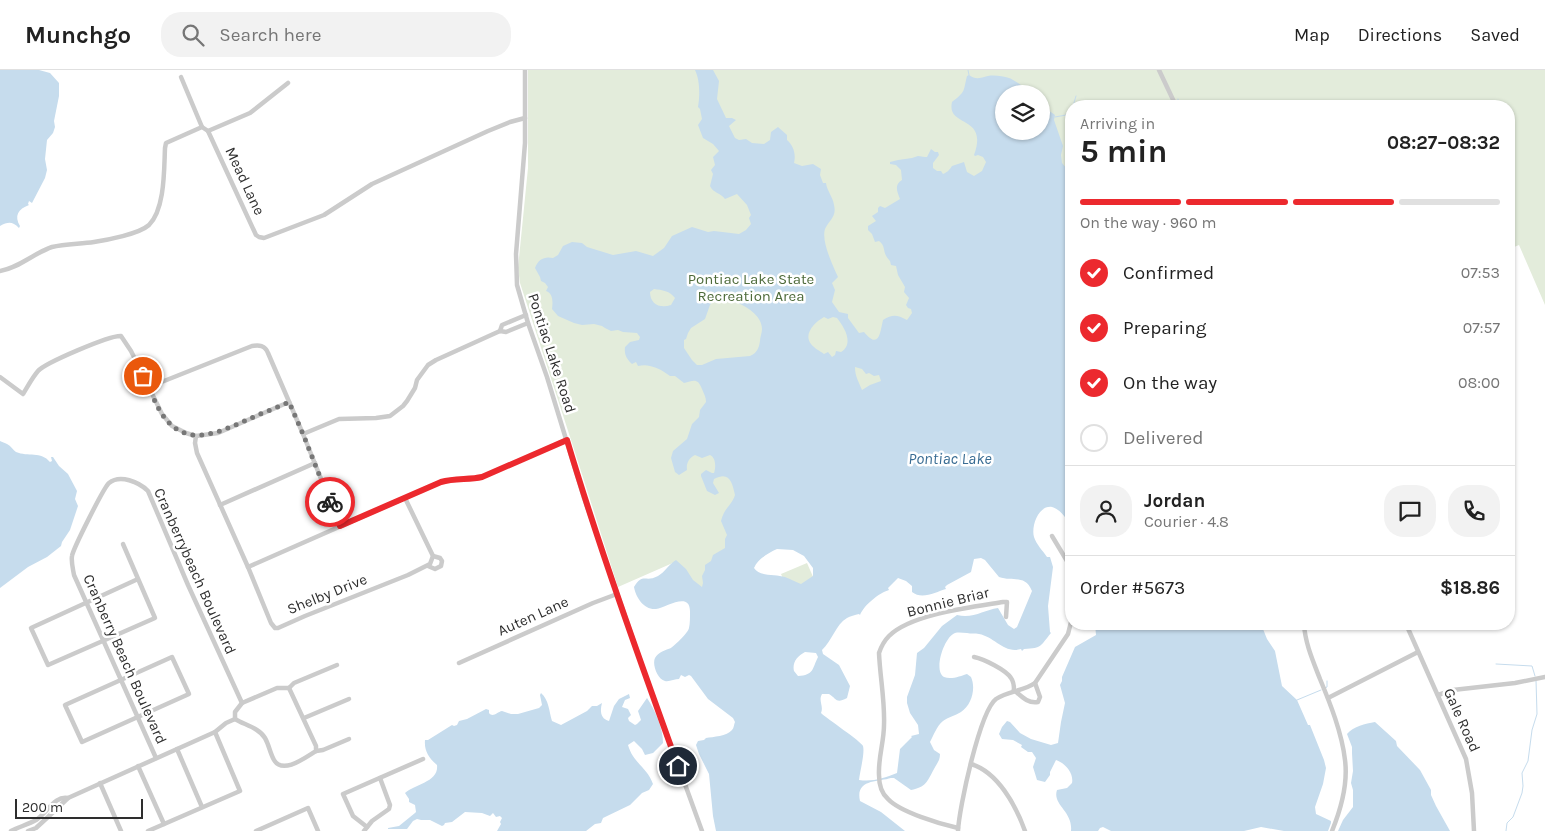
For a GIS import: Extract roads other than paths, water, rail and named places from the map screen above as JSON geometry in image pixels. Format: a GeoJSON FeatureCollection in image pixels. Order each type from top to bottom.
{"type":"FeatureCollection","features":[{"type":"Feature","properties":{"kind":"street","name":"Pontiac Lake Road"},"geometry":{"type":"LineString","coordinates":[[525,70],[524,154],[516,266],[517,284],[588,507],[702,831]]}},
{"type":"Feature","properties":{"kind":"street"},"geometry":{"type":"LineString","coordinates":[[1159,70],[1173,100]]}},
{"type":"Feature","properties":{"kind":"street"},"geometry":{"type":"LineString","coordinates":[[181,77],[202,127],[208,131],[250,113],[288,83]]}},
{"type":"Feature","properties":{"kind":"street","name":"Mead Lane"},"geometry":{"type":"LineString","coordinates":[[208,131],[256,235],[264,238],[324,215],[372,184],[488,131],[525,118]]}},
{"type":"Feature","properties":{"kind":"street"},"geometry":{"type":"LineString","coordinates":[[0,271],[53,247],[97,242],[133,233],[149,225],[159,210],[166,143],[202,127]]}},
{"type":"Feature","properties":{"kind":"street"},"geometry":{"type":"LineString","coordinates":[[500,331],[502,325],[526,314]]}},
{"type":"Feature","properties":{"kind":"street"},"geometry":{"type":"LineString","coordinates":[[303,434],[339,419],[390,416],[407,401],[415,388],[417,380],[428,365],[500,331],[506,332],[528,323]]}},
{"type":"Feature","properties":{"kind":"street"},"geometry":{"type":"LineString","coordinates":[[0,377],[23,394],[32,377],[43,367],[112,336],[120,336],[124,338],[162,414],[172,426],[196,436],[218,433],[289,402]]}},
{"type":"Feature","properties":{"kind":"street"},"geometry":{"type":"LineString","coordinates":[[149,388],[238,350],[261,345],[267,350],[340,526]]}},
{"type":"Feature","properties":{"kind":"street","name":"Shelby Drive"},"geometry":{"type":"LineString","coordinates":[[196,436],[197,453],[248,567],[271,624],[275,628],[428,566]]}},
{"type":"Feature","properties":{"kind":"street"},"geometry":{"type":"LineString","coordinates":[[248,567],[441,482],[482,477],[567,440]]}},
{"type":"Feature","properties":{"kind":"street"},"geometry":{"type":"LineString","coordinates":[[220,505],[315,463]]}},
{"type":"Feature","properties":{"kind":"street","name":"Cranberrybeach Boulevard"},"geometry":{"type":"LineString","coordinates":[[106,487],[108,483],[119,479],[135,482],[148,490],[188,585],[242,703]]}},
{"type":"Feature","properties":{"kind":"street","name":"Cranberry Beach Boulevard"},"geometry":{"type":"LineString","coordinates":[[106,487],[78,539],[72,554],[72,566],[86,603],[156,758]]}},
{"type":"Feature","properties":{"kind":"street"},"geometry":{"type":"LineString","coordinates":[[405,498],[433,556],[432,562],[428,566],[435,569],[441,566],[442,561],[440,558],[433,556]]}},
{"type":"Feature","properties":{"kind":"street"},"geometry":{"type":"LineString","coordinates":[[1052,536],[1065,558]]}},
{"type":"Feature","properties":{"kind":"street"},"geometry":{"type":"LineString","coordinates":[[123,544],[155,618],[48,665],[31,628],[138,580]]}},
{"type":"Feature","properties":{"kind":"street","name":"Auten Lane"},"geometry":{"type":"LineString","coordinates":[[459,662],[593,603],[618,594]]}},
{"type":"Feature","properties":{"kind":"street","name":"Bonnie Briar"},"geometry":{"type":"LineString","coordinates":[[958,829],[897,806],[888,800],[881,788],[880,761],[884,725],[879,653],[888,637],[906,624],[951,611],[1006,602],[1006,617]]}},
{"type":"Feature","properties":{"kind":"street"},"geometry":{"type":"LineString","coordinates":[[958,829],[971,764],[989,708],[995,699],[1035,683],[1069,630]]}},
{"type":"Feature","properties":{"kind":"street"},"geometry":{"type":"LineString","coordinates":[[1305,630],[1309,648],[1328,698],[1345,760],[1341,806],[1332,831]]}},
{"type":"Feature","properties":{"kind":"street","name":"Gale Road"},"geometry":{"type":"LineString","coordinates":[[1409,630],[1466,759],[1472,793],[1474,831]]}},
{"type":"Feature","properties":{"kind":"street"},"geometry":{"type":"LineString","coordinates":[[1328,698],[1418,652]]}},
{"type":"Feature","properties":{"kind":"street"},"geometry":{"type":"LineString","coordinates":[[974,656],[981,658],[1010,676],[1014,690],[1028,702],[1038,702],[1040,697],[1035,683]]}},
{"type":"Feature","properties":{"kind":"street"},"geometry":{"type":"LineString","coordinates":[[172,657],[190,694],[138,718],[82,742],[65,704],[172,657]]}},
{"type":"Feature","properties":{"kind":"street"},"geometry":{"type":"LineString","coordinates":[[235,719],[235,712],[242,703],[277,688],[289,688],[294,683],[337,665]]}},
{"type":"Feature","properties":{"kind":"street"},"geometry":{"type":"LineString","coordinates":[[1438,695],[1453,690],[1515,684],[1545,677]]}},
{"type":"Feature","properties":{"kind":"street"},"geometry":{"type":"LineString","coordinates":[[289,688],[316,746],[316,752]]}},
{"type":"Feature","properties":{"kind":"street"},"geometry":{"type":"LineString","coordinates":[[304,718],[349,698]]}},
{"type":"Feature","properties":{"kind":"street"},"geometry":{"type":"LineString","coordinates":[[28,831],[36,828],[68,798],[215,732],[226,723],[235,719]]}},
{"type":"Feature","properties":{"kind":"street"},"geometry":{"type":"LineString","coordinates":[[235,719],[265,737],[275,761],[280,766],[287,766],[348,739]]}},
{"type":"Feature","properties":{"kind":"street"},"geometry":{"type":"LineString","coordinates":[[148,831],[240,791],[215,732]]}},
{"type":"Feature","properties":{"kind":"street"},"geometry":{"type":"LineString","coordinates":[[177,749],[202,808]]}},
{"type":"Feature","properties":{"kind":"street"},"geometry":{"type":"LineString","coordinates":[[380,778],[390,805],[389,809],[372,821],[366,829],[353,816],[343,794],[423,759]]}},
{"type":"Feature","properties":{"kind":"street"},"geometry":{"type":"LineString","coordinates":[[971,764],[979,766],[986,771],[1003,788],[1025,831]]}},
{"type":"Feature","properties":{"kind":"street"},"geometry":{"type":"LineString","coordinates":[[138,766],[164,824]]}},
{"type":"Feature","properties":{"kind":"street"},"geometry":{"type":"LineString","coordinates":[[100,783],[121,831]]}},
{"type":"Feature","properties":{"kind":"street"},"geometry":{"type":"LineString","coordinates":[[11,831],[38,819],[58,799],[68,798]]}},
{"type":"Feature","properties":{"kind":"street"},"geometry":{"type":"LineString","coordinates":[[256,831],[308,808],[318,831]]}},
{"type":"Feature","properties":{"kind":"street"},"geometry":{"type":"LineString","coordinates":[[268,826],[271,831]]}},
{"type":"Feature","properties":{"kind":"water"},"geometry":{"type":"Polygon","coordinates":[[[0,70],[39,70],[50,73],[59,83],[59,96],[54,121],[55,127],[47,140],[45,159],[47,170],[45,178],[32,203],[29,201],[29,205],[18,213],[19,228],[10,223],[0,226],[0,70]]]}},
{"type":"Feature","properties":{"kind":"water","name":"Pontiac Lake"},"geometry":{"type":"Polygon","coordinates":[[[695,70],[713,70],[719,81],[717,99],[726,118],[736,120],[729,126],[735,138],[764,144],[770,140],[771,132],[778,127],[787,135],[787,140],[793,148],[795,154],[794,163],[802,166],[813,164],[821,169],[820,175],[823,183],[826,183],[835,209],[834,215],[824,234],[828,253],[838,277],[832,283],[835,290],[832,302],[839,312],[848,314],[848,318],[859,333],[864,332],[873,340],[878,338],[883,320],[895,316],[907,320],[912,313],[911,309],[906,305],[909,298],[904,292],[905,287],[898,275],[896,266],[891,265],[881,243],[879,241],[875,242],[868,230],[868,226],[876,221],[872,216],[878,212],[880,206],[885,208],[900,199],[897,188],[902,180],[901,170],[896,165],[890,164],[890,162],[918,156],[927,157],[931,149],[938,152],[939,155],[933,163],[933,168],[941,171],[943,174],[952,166],[964,162],[967,172],[974,176],[982,171],[986,162],[983,157],[974,155],[977,142],[976,133],[972,127],[955,115],[952,110],[952,102],[960,96],[969,75],[974,78],[988,76],[1007,77],[1021,85],[995,85],[995,140],[1050,140],[1050,111],[1055,115],[1054,120],[1063,146],[1062,163],[1065,167],[1065,517],[1052,507],[1043,509],[1039,513],[1033,533],[1038,545],[1047,557],[1050,557],[1053,567],[1048,606],[1051,633],[1040,646],[1022,651],[1021,649],[1015,650],[1004,647],[990,638],[978,634],[955,633],[947,641],[941,654],[941,674],[944,677],[950,678],[967,674],[971,677],[973,691],[965,709],[947,718],[935,731],[930,742],[940,756],[930,777],[926,783],[911,790],[894,778],[874,781],[864,785],[859,794],[860,801],[881,812],[905,831],[716,831],[709,774],[696,745],[698,741],[730,732],[735,722],[733,718],[708,699],[691,676],[685,677],[681,675],[679,679],[662,680],[655,667],[655,658],[660,653],[671,648],[688,630],[690,620],[689,606],[682,601],[656,609],[648,608],[639,599],[634,587],[642,579],[658,576],[676,560],[686,569],[693,580],[702,587],[705,565],[711,561],[713,555],[725,548],[727,535],[721,521],[735,495],[733,485],[729,479],[723,476],[714,479],[713,483],[719,493],[715,495],[707,491],[701,474],[706,470],[714,473],[715,463],[710,455],[702,458],[695,455],[688,461],[687,470],[679,475],[675,472],[671,458],[673,451],[687,439],[692,424],[699,417],[700,410],[706,402],[705,397],[697,381],[684,383],[675,376],[670,376],[655,367],[638,366],[636,362],[632,364],[626,357],[625,347],[630,342],[639,340],[640,337],[637,333],[618,330],[611,331],[594,324],[582,325],[558,316],[552,309],[551,296],[546,291],[548,287],[541,281],[535,268],[540,260],[547,257],[553,258],[558,255],[563,246],[572,242],[582,243],[587,247],[613,255],[636,251],[653,256],[664,248],[672,236],[692,227],[708,232],[739,234],[746,230],[751,224],[749,218],[751,215],[747,205],[737,194],[725,199],[710,186],[713,174],[711,170],[715,165],[713,157],[719,151],[713,144],[703,138],[698,125],[702,119],[698,107],[699,88],[695,70]],[[654,289],[650,292],[652,300],[660,306],[671,305],[675,298],[663,290],[654,289]],[[731,296],[714,299],[705,319],[691,328],[684,340],[684,348],[697,365],[702,365],[716,359],[750,356],[756,352],[759,346],[762,330],[760,321],[731,296]],[[824,317],[817,322],[808,336],[812,345],[824,354],[828,352],[832,357],[836,351],[841,352],[845,349],[848,340],[843,326],[837,318],[828,319],[824,317]],[[855,367],[857,379],[862,390],[881,381],[879,375],[866,374],[862,369],[855,367]],[[777,549],[770,552],[754,568],[760,573],[785,577],[801,584],[813,576],[813,568],[804,556],[793,550],[777,549]],[[981,558],[974,559],[971,572],[947,585],[946,589],[925,595],[912,592],[912,586],[898,578],[888,588],[889,590],[868,603],[860,615],[851,616],[843,621],[822,650],[823,654],[839,665],[850,686],[847,698],[841,701],[829,694],[822,694],[821,713],[863,746],[859,780],[874,780],[897,773],[900,749],[911,736],[919,734],[918,725],[910,713],[907,697],[915,675],[917,653],[924,648],[942,626],[957,615],[968,616],[998,608],[1008,625],[1014,629],[1017,627],[1032,591],[1026,582],[1022,580],[999,577],[985,560],[981,558]],[[805,652],[796,660],[794,671],[798,676],[810,673],[818,657],[816,653],[805,652]]]}},
{"type":"Feature","properties":{"kind":"water"},"geometry":{"type":"Polygon","coordinates":[[[0,441],[16,452],[38,455],[50,462],[52,461],[51,457],[53,457],[68,474],[77,491],[75,499],[78,506],[70,530],[61,546],[0,588],[0,441]]]}},
{"type":"Feature","properties":{"kind":"water"},"geometry":{"type":"Polygon","coordinates":[[[1096,630],[1263,630],[1275,651],[1282,686],[1297,700],[1308,725],[1310,725],[1324,760],[1326,768],[1323,784],[1315,807],[1316,814],[1331,821],[1328,831],[1284,831],[1261,827],[1244,831],[1111,831],[1103,827],[1098,831],[1071,831],[1069,818],[1057,800],[1056,795],[1057,790],[1067,788],[1072,783],[1072,776],[1068,769],[1063,763],[1056,760],[1045,782],[1037,780],[1033,767],[1036,758],[1032,752],[1028,752],[1021,747],[1022,745],[1013,740],[1002,739],[999,734],[1007,721],[1020,733],[1031,739],[1051,745],[1058,743],[1065,703],[1060,685],[1062,677],[1075,647],[1096,635],[1096,630]]]}},
{"type":"Feature","properties":{"kind":"water"},"geometry":{"type":"Polygon","coordinates":[[[541,693],[547,702],[552,721],[561,725],[587,711],[592,706],[602,703],[602,716],[609,721],[614,706],[619,699],[629,694],[630,698],[625,700],[622,707],[628,709],[631,715],[628,718],[629,721],[635,725],[641,720],[638,711],[647,698],[658,719],[663,743],[653,753],[645,755],[634,741],[628,745],[633,756],[647,773],[653,784],[649,790],[642,793],[630,805],[603,818],[601,823],[595,824],[586,831],[497,831],[501,824],[502,818],[500,816],[496,817],[493,813],[490,816],[482,813],[465,812],[452,822],[445,823],[442,826],[430,820],[417,819],[407,829],[388,829],[399,826],[416,812],[415,805],[409,802],[405,793],[426,782],[437,771],[437,765],[426,751],[425,740],[452,725],[457,725],[459,721],[486,709],[492,715],[502,711],[518,714],[539,708],[542,705],[541,693]]]}},
{"type":"Feature","properties":{"kind":"water"},"geometry":{"type":"Polygon","coordinates":[[[1375,722],[1396,741],[1397,746],[1420,770],[1431,790],[1436,806],[1450,831],[1338,831],[1343,820],[1353,807],[1351,783],[1353,771],[1352,747],[1347,734],[1356,727],[1375,722]]]}},
{"type":"Feature","properties":{"kind":"waterway"},"geometry":{"type":"LineString","coordinates":[[968,70],[969,75]]}},
{"type":"Feature","properties":{"kind":"waterway"},"geometry":{"type":"LineString","coordinates":[[1075,100],[1076,96]]}},
{"type":"Feature","properties":{"kind":"waterway"},"geometry":{"type":"LineString","coordinates":[[1055,117],[1065,115]]}},
{"type":"Feature","properties":{"kind":"waterway"},"geometry":{"type":"LineString","coordinates":[[1496,664],[1532,666],[1535,676]]}},
{"type":"Feature","properties":{"kind":"waterway"},"geometry":{"type":"LineString","coordinates":[[1506,831],[1507,823],[1513,817],[1522,793],[1522,773],[1528,761],[1532,730],[1537,714],[1536,680]]}},
{"type":"Feature","properties":{"kind":"waterway"},"geometry":{"type":"LineString","coordinates":[[1325,688],[1327,687],[1327,681]]}},
{"type":"Feature","properties":{"kind":"waterway"},"geometry":{"type":"LineString","coordinates":[[1297,700],[1321,690]]}},
{"type":"Feature","properties":{"kind":"park label","name":"Pontiac Lake State Recreation Area"},"geometry":{"type":"Point","coordinates":[751,288]}}]}
